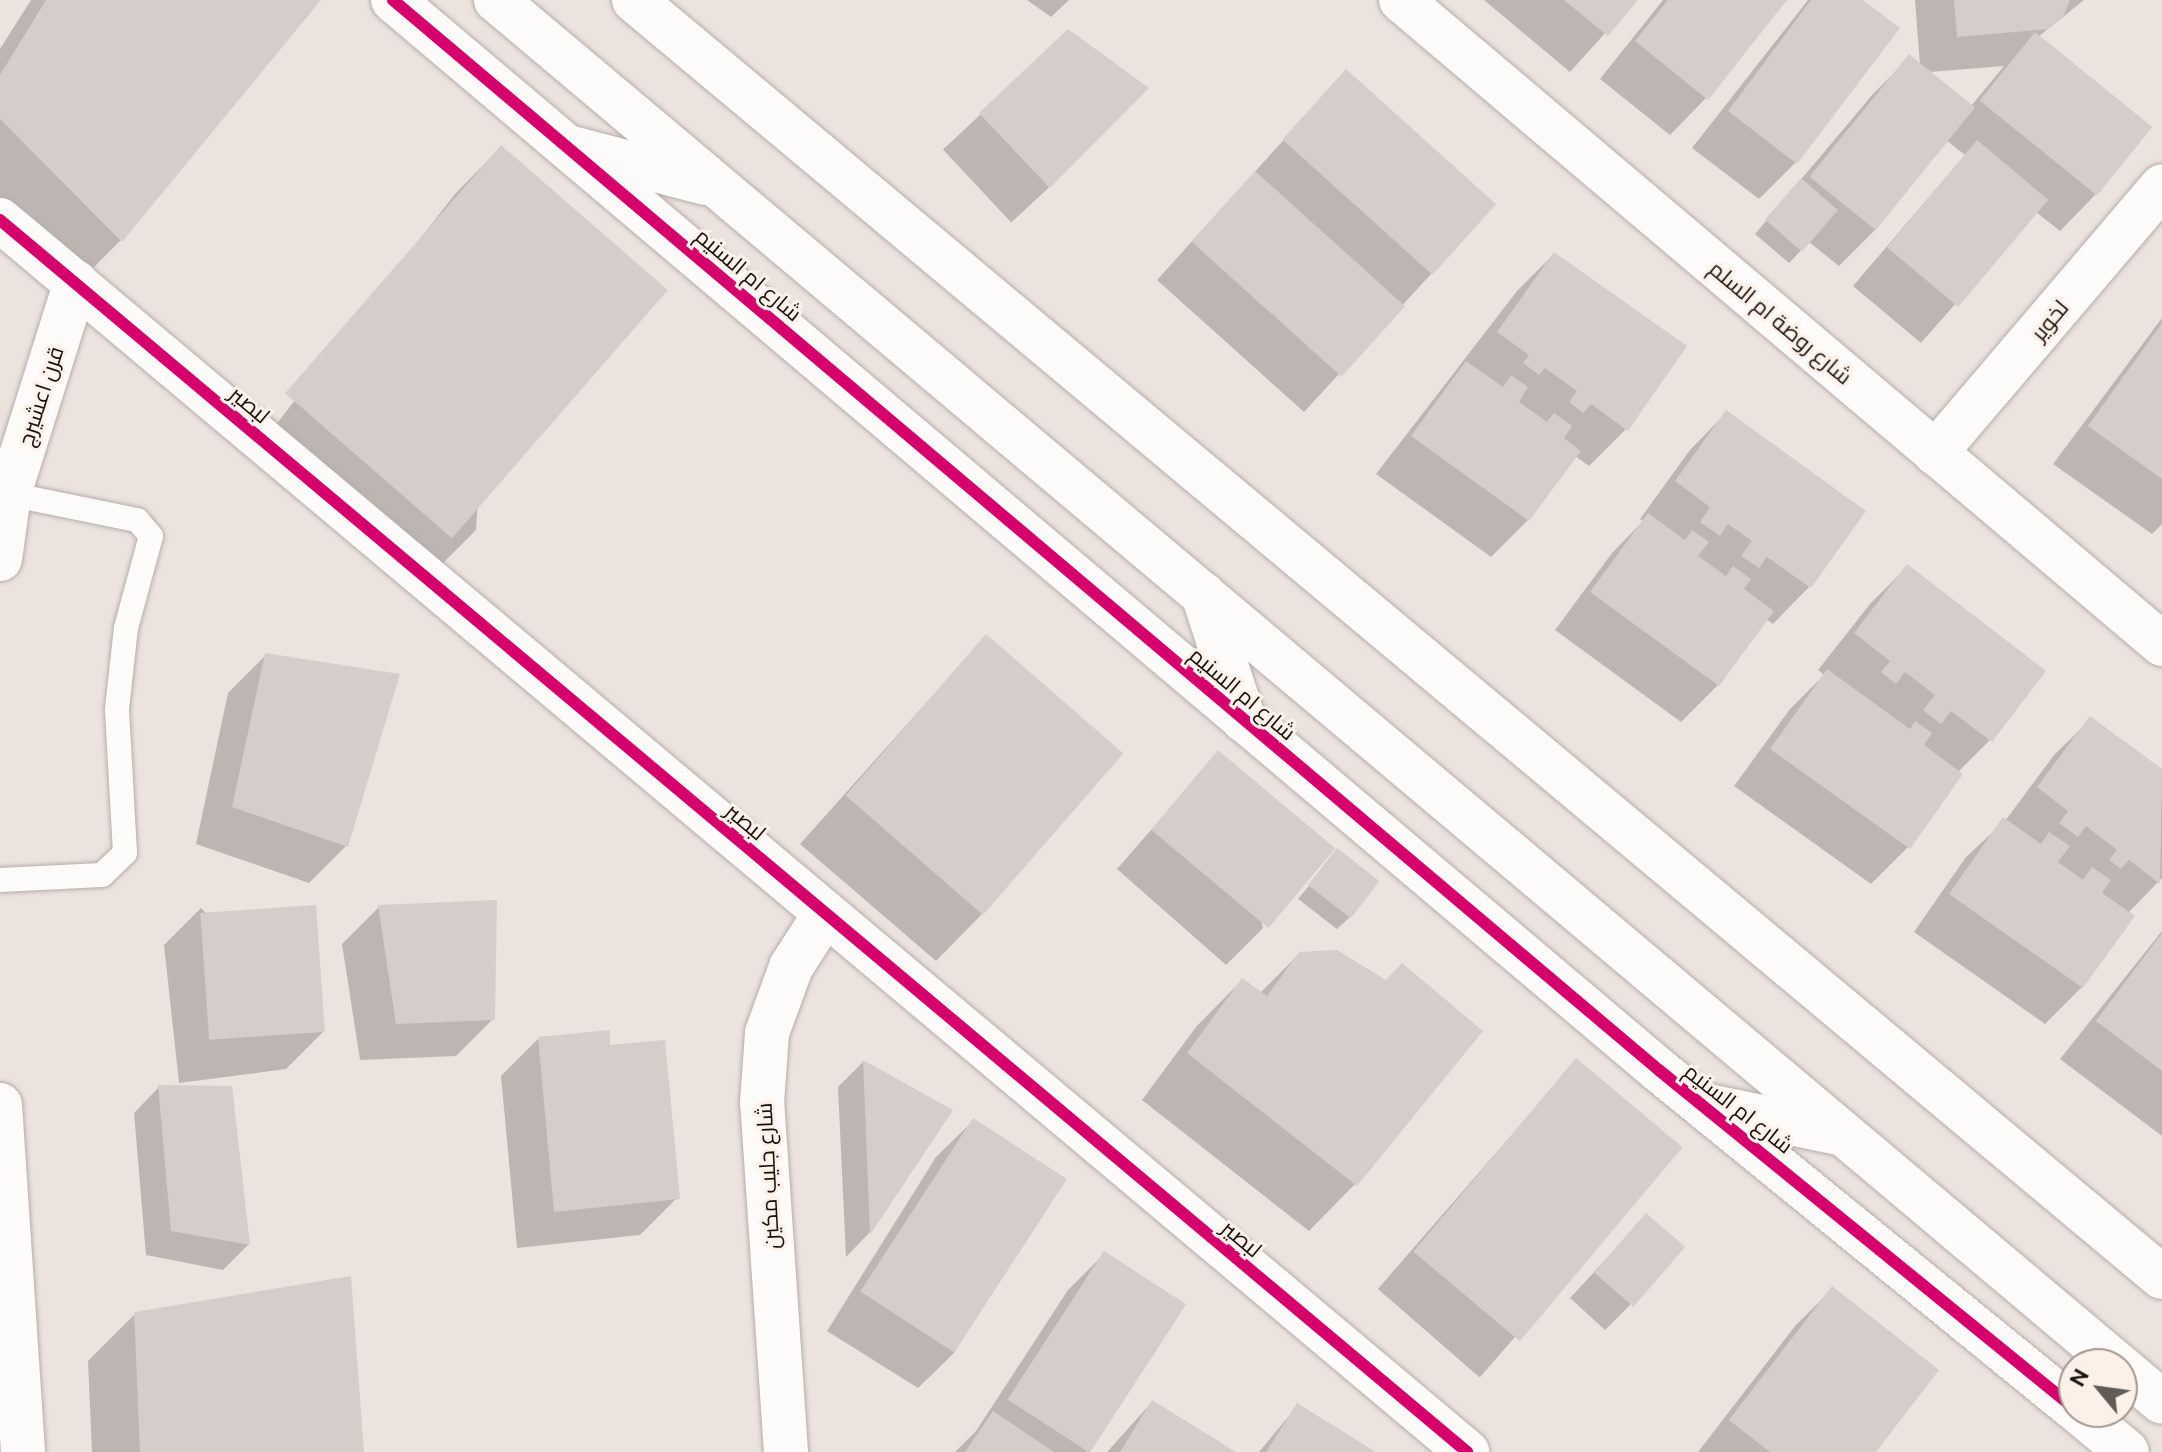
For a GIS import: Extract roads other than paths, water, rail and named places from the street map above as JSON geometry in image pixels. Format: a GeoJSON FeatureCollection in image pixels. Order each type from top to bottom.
{"type":"FeatureCollection","features":[{"type":"Feature","properties":{"kind":"street","name":"شارع ام السنيم"},"geometry":{"type":"LineString","coordinates":[[393,0],[1244,720],[2058,1395]]}},
{"type":"Feature","properties":{"kind":"street","name":"شارع ام السنيم"},"geometry":{"type":"LineString","coordinates":[[496,0],[2098,1348]]}},
{"type":"Feature","properties":{"kind":"street"},"geometry":{"type":"LineString","coordinates":[[634,0],[2162,1277]]}},
{"type":"Feature","properties":{"kind":"street","name":"شارع روضة ام السلم"},"geometry":{"type":"LineString","coordinates":[[1401,0],[2162,644]]}},
{"type":"Feature","properties":{"kind":"street"},"geometry":{"type":"LineString","coordinates":[[568,147],[717,186]]}},
{"type":"Feature","properties":{"kind":"street","name":"لخوير"},"geometry":{"type":"LineString","coordinates":[[1935,453],[2162,186]]}},
{"type":"Feature","properties":{"kind":"street","name":"لبصير"},"geometry":{"type":"LineString","coordinates":[[0,220],[1467,1452]]}},
{"type":"Feature","properties":{"kind":"street","name":"قرن اعشيرج"},"geometry":{"type":"LineString","coordinates":[[0,559],[9,494],[76,282]]}},
{"type":"Feature","properties":{"kind":"street"},"geometry":{"type":"LineString","coordinates":[[1203,594],[1244,720]]}},
{"type":"Feature","properties":{"kind":"street","name":"شارع جليب مكين"},"geometry":{"type":"LineString","coordinates":[[786,1452],[764,1075],[767,1033],[791,967],[825,914]]}},
{"type":"Feature","properties":{"kind":"street"},"geometry":{"type":"LineString","coordinates":[[0,1105],[23,1452]]}},
{"type":"Feature","properties":{"kind":"street"},"geometry":{"type":"LineString","coordinates":[[1708,1106],[1844,1135]]}},
{"type":"Feature","properties":{"kind":"street"},"geometry":{"type":"LineString","coordinates":[[2138,1382],[2162,1402]]}},
{"type":"Feature","properties":{"kind":"street"},"geometry":{"type":"LineString","coordinates":[[2098,1428],[2127,1452]]}},
{"type":"Feature","properties":{"kind":"lane"},"geometry":{"type":"LineString","coordinates":[[0,880],[102,875],[125,853],[117,709],[126,628],[151,536],[137,520],[9,494]]}}]}
